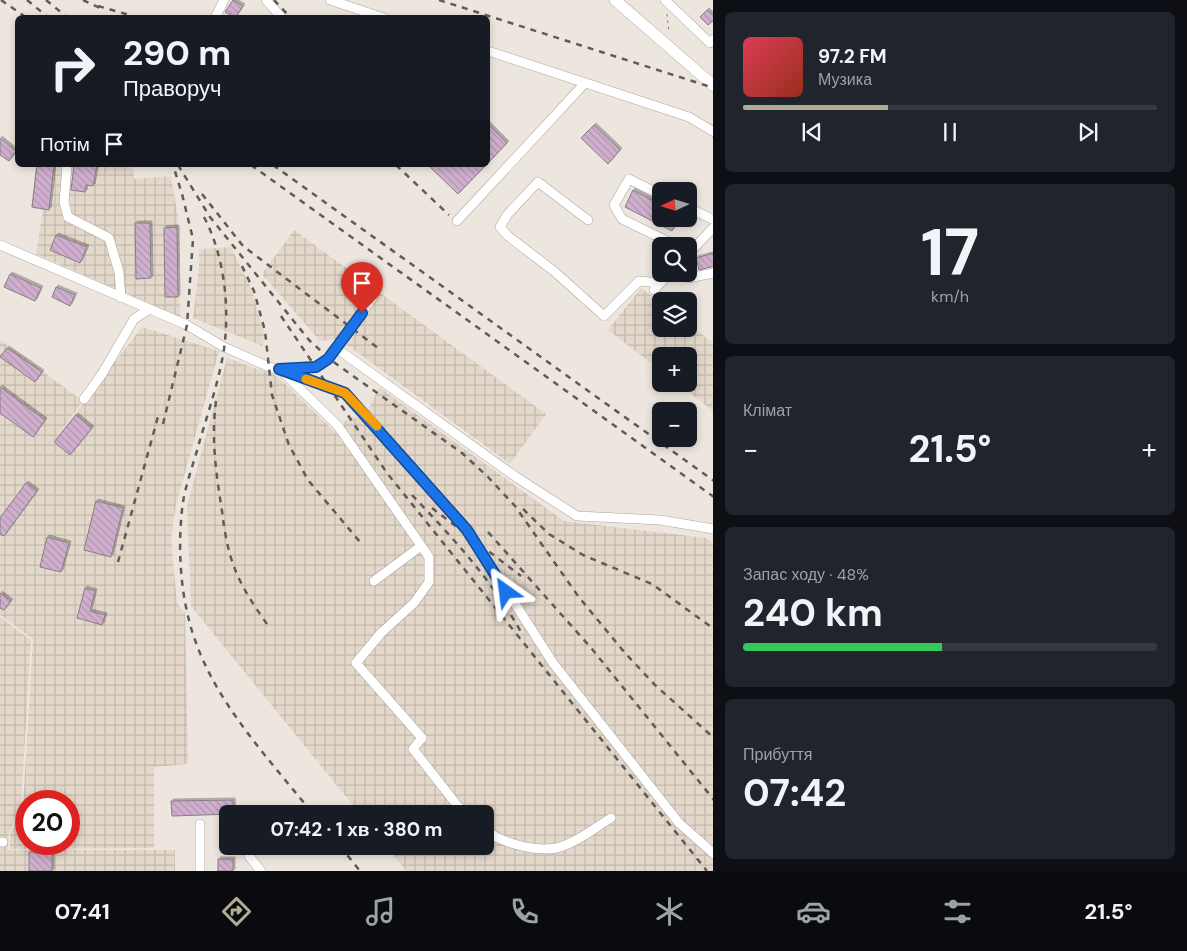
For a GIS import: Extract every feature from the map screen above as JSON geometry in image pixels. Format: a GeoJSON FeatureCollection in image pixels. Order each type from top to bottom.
{"type":"FeatureCollection","features":[{"type":"Feature","properties":{"kind":"main road"},"geometry":{"type":"LineString","coordinates":[[615,0],[713,86]]}},
{"type":"Feature","properties":{"kind":"street"},"geometry":{"type":"LineString","coordinates":[[216,15],[224,0]]}},
{"type":"Feature","properties":{"kind":"street"},"geometry":{"type":"LineString","coordinates":[[266,0],[279,15]]}},
{"type":"Feature","properties":{"kind":"street"},"geometry":{"type":"LineString","coordinates":[[330,0],[375,15]]}},
{"type":"Feature","properties":{"kind":"street"},"geometry":{"type":"LineString","coordinates":[[666,1],[710,43],[713,39]]}},
{"type":"Feature","properties":{"kind":"street"},"geometry":{"type":"LineString","coordinates":[[490,53],[689,117],[713,132]]}},
{"type":"Feature","properties":{"kind":"street"},"geometry":{"type":"LineString","coordinates":[[457,221],[584,83]]}},
{"type":"Feature","properties":{"kind":"street"},"geometry":{"type":"LineString","coordinates":[[67,167],[64,202],[68,217],[109,238],[119,272],[121,298]]}},
{"type":"Feature","properties":{"kind":"street"},"geometry":{"type":"LineString","coordinates":[[652,190],[629,179],[614,205],[622,219],[659,237]]}},
{"type":"Feature","properties":{"kind":"street"},"geometry":{"type":"LineString","coordinates":[[588,220],[538,182],[507,214],[500,227],[508,236],[556,272],[604,316],[639,281],[657,286],[661,282]]}},
{"type":"Feature","properties":{"kind":"street"},"geometry":{"type":"LineString","coordinates":[[698,212],[713,220]]}},
{"type":"Feature","properties":{"kind":"street"},"geometry":{"type":"LineString","coordinates":[[697,244],[713,227]]}},
{"type":"Feature","properties":{"kind":"street"},"geometry":{"type":"LineString","coordinates":[[0,245],[148,310],[187,324],[224,347],[345,393],[379,429],[477,543],[516,609],[553,663],[679,823],[713,854]]}},
{"type":"Feature","properties":{"kind":"street"},"geometry":{"type":"LineString","coordinates":[[697,276],[713,273]]}},
{"type":"Feature","properties":{"kind":"street"},"geometry":{"type":"LineString","coordinates":[[279,369],[316,367],[328,359],[373,297]]}},
{"type":"Feature","properties":{"kind":"street"},"geometry":{"type":"LineString","coordinates":[[84,399],[102,374],[134,319],[148,310]]}},
{"type":"Feature","properties":{"kind":"street"},"geometry":{"type":"LineString","coordinates":[[336,348],[516,478],[577,516],[660,520],[713,530]]}},
{"type":"Feature","properties":{"kind":"street"},"geometry":{"type":"LineString","coordinates":[[279,369],[338,426],[429,557],[429,582],[414,603],[381,633],[356,663],[422,738],[413,749],[457,805]]}},
{"type":"Feature","properties":{"kind":"street"},"geometry":{"type":"LineString","coordinates":[[374,581],[421,546]]}},
{"type":"Feature","properties":{"kind":"street"},"geometry":{"type":"LineString","coordinates":[[494,837],[528,848],[562,846],[611,818]]}},
{"type":"Feature","properties":{"kind":"street"},"geometry":{"type":"LineString","coordinates":[[200,824],[200,871]]}},
{"type":"Feature","properties":{"kind":"street"},"geometry":{"type":"LineString","coordinates":[[249,856],[261,871]]}},
{"type":"Feature","properties":{"kind":"path"},"geometry":{"type":"LineString","coordinates":[[666,1],[669,36]]}},
{"type":"Feature","properties":{"kind":"shaded area"},"geometry":{"type":"Polygon","coordinates":[[[36,167],[133,167],[134,179],[171,176],[178,218],[180,317],[36,254],[43,210],[31,208],[36,167]]]}},
{"type":"Feature","properties":{"kind":"shaded area"},"geometry":{"type":"Polygon","coordinates":[[[294,230],[546,414],[510,464],[339,339],[320,341],[262,274],[294,230]]]}},
{"type":"Feature","properties":{"kind":"shaded area"},"geometry":{"type":"Polygon","coordinates":[[[231,247],[251,288],[264,334],[263,346],[193,318],[199,268],[199,249],[231,247]]]}},
{"type":"Feature","properties":{"kind":"shaded area"},"geometry":{"type":"Polygon","coordinates":[[[641,288],[652,296],[652,337],[697,337],[697,330],[713,343],[713,411],[688,392],[697,392],[697,347],[652,347],[652,364],[608,330],[641,288]]]}},
{"type":"Feature","properties":{"kind":"shaded area"},"geometry":{"type":"Polygon","coordinates":[[[142,327],[219,351],[176,505],[171,538],[177,603],[185,613],[188,764],[154,767],[154,848],[80,849],[80,790],[24,790],[33,639],[0,615],[0,340],[83,401],[47,450],[142,327]]]}},
{"type":"Feature","properties":{"kind":"shaded area"},"geometry":{"type":"Polygon","coordinates":[[[227,358],[277,376],[340,437],[345,421],[353,416],[355,419],[369,409],[379,387],[564,521],[706,538],[713,543],[713,871],[406,871],[393,855],[494,855],[494,805],[353,805],[191,606],[187,506],[227,358]]]}},
{"type":"Feature","properties":{"kind":"shaded area"},"geometry":{"type":"Polygon","coordinates":[[[0,617],[31,640],[22,790],[15,790],[15,818],[9,833],[8,850],[15,850],[15,855],[80,855],[80,850],[175,850],[175,871],[0,871],[0,617]]]}},
{"type":"Feature","properties":{"kind":"shaded area"},"geometry":{"type":"Polygon","coordinates":[[[15,823],[15,849],[10,849],[10,835],[15,823]]]}},
{"type":"Feature","properties":{"kind":"building"},"geometry":{"type":"Polygon","coordinates":[[[233,0],[243,6],[237,15],[230,15],[225,12],[233,0]]]}},
{"type":"Feature","properties":{"kind":"building"},"geometry":{"type":"Polygon","coordinates":[[[707,10],[713,15],[713,21],[708,25],[700,17],[707,10]]]}},
{"type":"Feature","properties":{"kind":"building"},"geometry":{"type":"Polygon","coordinates":[[[594,125],[620,150],[608,164],[581,138],[594,125]]]}},
{"type":"Feature","properties":{"kind":"building"},"geometry":{"type":"Polygon","coordinates":[[[490,126],[507,143],[490,161],[490,126]]]}},
{"type":"Feature","properties":{"kind":"building"},"geometry":{"type":"Polygon","coordinates":[[[0,138],[15,150],[15,152],[9,161],[0,155],[0,138]]]}},
{"type":"Feature","properties":{"kind":"building"},"geometry":{"type":"Polygon","coordinates":[[[37,167],[54,167],[49,210],[32,207],[37,167]]]}},
{"type":"Feature","properties":{"kind":"building"},"geometry":{"type":"Polygon","coordinates":[[[74,167],[97,167],[93,186],[86,185],[85,192],[71,190],[74,167]]]}},
{"type":"Feature","properties":{"kind":"building"},"geometry":{"type":"Polygon","coordinates":[[[430,167],[484,167],[458,194],[430,167]]]}},
{"type":"Feature","properties":{"kind":"building"},"geometry":{"type":"Polygon","coordinates":[[[633,190],[652,200],[652,221],[625,207],[633,190]]]}},
{"type":"Feature","properties":{"kind":"building"},"geometry":{"type":"Polygon","coordinates":[[[135,223],[150,223],[151,278],[136,279],[135,223]]]}},
{"type":"Feature","properties":{"kind":"building"},"geometry":{"type":"Polygon","coordinates":[[[177,227],[178,297],[165,297],[164,228],[177,227]]]}},
{"type":"Feature","properties":{"kind":"building"},"geometry":{"type":"Polygon","coordinates":[[[56,235],[87,247],[80,263],[50,250],[56,235]]]}},
{"type":"Feature","properties":{"kind":"building"},"geometry":{"type":"Polygon","coordinates":[[[713,253],[713,266],[699,270],[697,258],[713,253]]]}},
{"type":"Feature","properties":{"kind":"building"},"geometry":{"type":"Polygon","coordinates":[[[10,274],[41,288],[35,301],[4,287],[10,274]]]}},
{"type":"Feature","properties":{"kind":"building"},"geometry":{"type":"Polygon","coordinates":[[[56,287],[75,295],[70,306],[52,297],[56,287]]]}},
{"type":"Feature","properties":{"kind":"building"},"geometry":{"type":"Polygon","coordinates":[[[7,348],[42,372],[35,382],[0,357],[7,348]]]}},
{"type":"Feature","properties":{"kind":"building"},"geometry":{"type":"Polygon","coordinates":[[[0,387],[45,420],[33,437],[0,413],[0,387]]]}},
{"type":"Feature","properties":{"kind":"building"},"geometry":{"type":"Polygon","coordinates":[[[76,415],[92,428],[70,455],[54,442],[76,415]]]}},
{"type":"Feature","properties":{"kind":"building"},"geometry":{"type":"Polygon","coordinates":[[[26,483],[37,491],[4,536],[0,534],[0,518],[26,483]]]}},
{"type":"Feature","properties":{"kind":"building"},"geometry":{"type":"Polygon","coordinates":[[[96,501],[123,508],[111,557],[84,550],[96,501]]]}},
{"type":"Feature","properties":{"kind":"building"},"geometry":{"type":"Polygon","coordinates":[[[47,537],[69,543],[61,572],[40,567],[47,537]]]}},
{"type":"Feature","properties":{"kind":"building"},"geometry":{"type":"Polygon","coordinates":[[[85,588],[95,591],[90,611],[105,615],[102,625],[77,618],[85,588]]]}},
{"type":"Feature","properties":{"kind":"building"},"geometry":{"type":"Polygon","coordinates":[[[0,593],[11,601],[4,610],[0,608],[0,593]]]}},
{"type":"Feature","properties":{"kind":"building"},"geometry":{"type":"Polygon","coordinates":[[[233,800],[233,805],[219,805],[219,814],[172,816],[171,801],[233,800]]]}},
{"type":"Feature","properties":{"kind":"building"},"geometry":{"type":"Polygon","coordinates":[[[29,855],[52,855],[52,871],[29,871],[29,855]]]}},
{"type":"Feature","properties":{"kind":"building"},"geometry":{"type":"Polygon","coordinates":[[[218,859],[233,859],[233,871],[218,871],[218,859]]]}},
{"type":"Feature","properties":{"kind":"railway"},"geometry":{"type":"LineString","coordinates":[[1,0],[23,15]]}},
{"type":"Feature","properties":{"kind":"railway"},"geometry":{"type":"LineString","coordinates":[[27,0],[45,15]]}},
{"type":"Feature","properties":{"kind":"railway"},"geometry":{"type":"LineString","coordinates":[[46,0],[64,15]]}},
{"type":"Feature","properties":{"kind":"railway"},"geometry":{"type":"LineString","coordinates":[[83,0],[104,10]]}},
{"type":"Feature","properties":{"kind":"railway"},"geometry":{"type":"LineString","coordinates":[[274,0],[288,15]]}},
{"type":"Feature","properties":{"kind":"railway"},"geometry":{"type":"LineString","coordinates":[[439,0],[486,15]]}},
{"type":"Feature","properties":{"kind":"railway"},"geometry":{"type":"LineString","coordinates":[[98,6],[130,15]]}},
{"type":"Feature","properties":{"kind":"railway"},"geometry":{"type":"LineString","coordinates":[[490,16],[713,88]]}},
{"type":"Feature","properties":{"kind":"railway"},"geometry":{"type":"LineString","coordinates":[[163,424],[187,325],[193,239],[174,167]]}},
{"type":"Feature","properties":{"kind":"railway"},"geometry":{"type":"LineString","coordinates":[[179,167],[210,217],[309,340],[332,361],[462,453],[487,476],[515,506],[578,596],[625,653],[655,685],[713,737]]}},
{"type":"Feature","properties":{"kind":"railway"},"geometry":{"type":"LineString","coordinates":[[254,167],[713,496]]}},
{"type":"Feature","properties":{"kind":"railway"},"geometry":{"type":"LineString","coordinates":[[276,167],[713,480]]}},
{"type":"Feature","properties":{"kind":"railway"},"geometry":{"type":"LineString","coordinates":[[398,167],[449,215]]}},
{"type":"Feature","properties":{"kind":"railway"},"geometry":{"type":"LineString","coordinates":[[202,194],[243,246],[378,348]]}},
{"type":"Feature","properties":{"kind":"railway"},"geometry":{"type":"LineString","coordinates":[[204,217],[221,264],[226,298],[226,333],[219,374],[183,502],[180,554],[186,607],[195,640],[217,687],[231,710],[263,753],[306,805]]}},
{"type":"Feature","properties":{"kind":"railway"},"geometry":{"type":"LineString","coordinates":[[242,266],[254,291],[265,331],[272,395],[289,445],[308,480],[360,542]]}},
{"type":"Feature","properties":{"kind":"railway"},"geometry":{"type":"LineString","coordinates":[[281,316],[387,473],[707,871]]}},
{"type":"Feature","properties":{"kind":"railway"},"geometry":{"type":"LineString","coordinates":[[216,401],[215,456],[227,544],[240,581],[269,627]]}},
{"type":"Feature","properties":{"kind":"railway"},"geometry":{"type":"LineString","coordinates":[[118,562],[159,413]]}},
{"type":"Feature","properties":{"kind":"railway"},"geometry":{"type":"LineString","coordinates":[[412,495],[485,578],[522,634]]}},
{"type":"Feature","properties":{"kind":"railway"},"geometry":{"type":"LineString","coordinates":[[432,508],[521,576]]}},
{"type":"Feature","properties":{"kind":"railway"},"geometry":{"type":"LineString","coordinates":[[523,509],[549,534],[583,555],[652,584],[713,628]]}},
{"type":"Feature","properties":{"kind":"railway"},"geometry":{"type":"LineString","coordinates":[[488,532],[592,649],[713,799]]}},
{"type":"Feature","properties":{"kind":"railway"},"geometry":{"type":"LineString","coordinates":[[347,855],[360,871]]}},
{"type":"Feature","properties":{"kind":"slow traffic"},"geometry":{"type":"LineString","coordinates":[[306,379],[345,393],[377,426]]}},
{"type":"Feature","properties":{"kind":"route"},"geometry":{"type":"LineString","coordinates":[[362,313],[328,359],[316,367],[279,369],[345,393],[467,530],[477,543],[506,592]]}}]}
